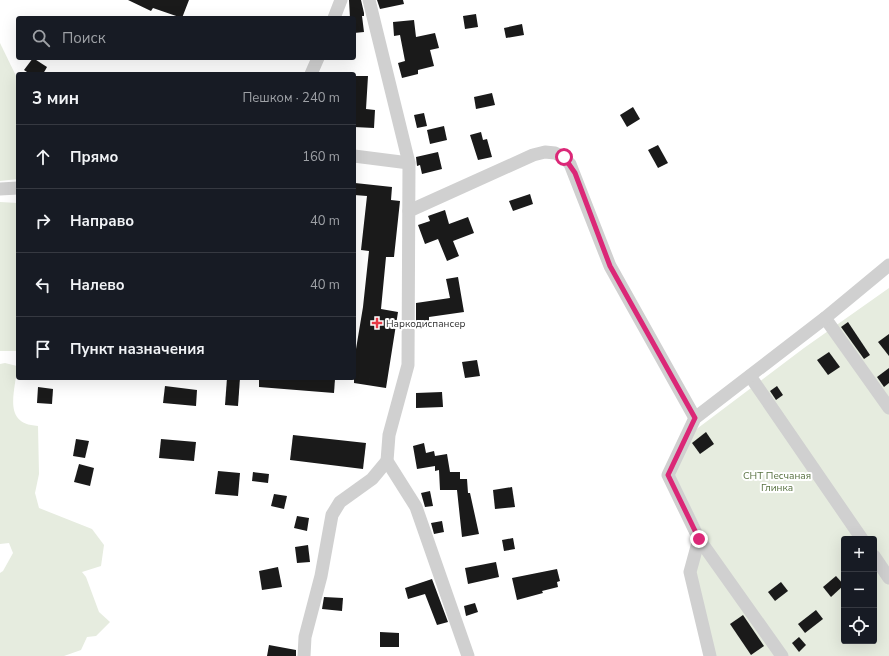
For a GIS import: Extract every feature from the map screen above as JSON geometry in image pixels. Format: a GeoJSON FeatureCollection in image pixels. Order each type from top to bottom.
{"type":"FeatureCollection","features":[{"type":"Feature","properties":{"kind":"street"},"geometry":{"type":"LineString","coordinates":[[335,16],[341,0]]}},
{"type":"Feature","properties":{"kind":"street"},"geometry":{"type":"LineString","coordinates":[[369,0],[409,163],[410,211],[408,365],[389,435],[388,461],[416,507],[468,656]]}},
{"type":"Feature","properties":{"kind":"street"},"geometry":{"type":"LineString","coordinates":[[312,72],[317,60]]}},
{"type":"Feature","properties":{"kind":"street"},"geometry":{"type":"LineString","coordinates":[[410,211],[533,155],[545,152],[555,153],[564,157],[575,173],[610,266],[695,418]]}},
{"type":"Feature","properties":{"kind":"street"},"geometry":{"type":"LineString","coordinates":[[356,156],[409,163]]}},
{"type":"Feature","properties":{"kind":"street"},"geometry":{"type":"LineString","coordinates":[[0,190],[16,188]]}},
{"type":"Feature","properties":{"kind":"street"},"geometry":{"type":"LineString","coordinates":[[782,656],[699,539],[668,475],[695,418],[825,318],[889,265]]}},
{"type":"Feature","properties":{"kind":"street"},"geometry":{"type":"LineString","coordinates":[[825,318],[889,408]]}},
{"type":"Feature","properties":{"kind":"street"},"geometry":{"type":"LineString","coordinates":[[750,376],[860,536]]}},
{"type":"Feature","properties":{"kind":"street"},"geometry":{"type":"LineString","coordinates":[[304,656],[305,637],[322,576],[332,515],[340,502],[372,479],[388,461]]}},
{"type":"Feature","properties":{"kind":"street"},"geometry":{"type":"LineString","coordinates":[[699,539],[690,572],[710,656]]}},
{"type":"Feature","properties":{"kind":"street"},"geometry":{"type":"LineString","coordinates":[[877,560],[889,578]]}},
{"type":"Feature","properties":{"kind":"green space"},"geometry":{"type":"Polygon","coordinates":[[[0,43],[16,76],[16,179],[0,181],[0,43]]]}},
{"type":"Feature","properties":{"kind":"green space"},"geometry":{"type":"Polygon","coordinates":[[[0,202],[16,203],[16,351],[0,351],[0,202]]]}},
{"type":"Feature","properties":{"kind":"green space","name":"СНТ Песчаная Глинка"},"geometry":{"type":"Polygon","coordinates":[[[889,288],[889,656],[714,656],[694,571],[705,537],[674,474],[694,431],[804,348],[889,288]]]}},
{"type":"Feature","properties":{"kind":"green space"},"geometry":{"type":"Polygon","coordinates":[[[5,363],[16,366],[13,395],[15,413],[19,419],[26,424],[38,426],[39,474],[35,493],[39,508],[92,529],[104,545],[101,566],[82,572],[86,577],[99,612],[110,622],[96,636],[87,637],[81,650],[64,656],[0,656],[0,573],[3,571],[13,553],[9,543],[0,544],[0,364],[5,363]]]}},
{"type":"Feature","properties":{"kind":"building"},"geometry":{"type":"Polygon","coordinates":[[[128,0],[189,0],[183,16],[176,16],[153,8],[151,11],[128,0]]]}},
{"type":"Feature","properties":{"kind":"building"},"geometry":{"type":"Polygon","coordinates":[[[349,0],[361,0],[364,13],[364,16],[362,16],[364,32],[356,33],[356,16],[350,16],[349,0]]]}},
{"type":"Feature","properties":{"kind":"building"},"geometry":{"type":"Polygon","coordinates":[[[377,0],[403,0],[404,4],[380,9],[377,0]]]}},
{"type":"Feature","properties":{"kind":"building"},"geometry":{"type":"Polygon","coordinates":[[[476,14],[478,27],[465,29],[463,16],[476,14]]]}},
{"type":"Feature","properties":{"kind":"building"},"geometry":{"type":"Polygon","coordinates":[[[414,20],[416,37],[435,33],[439,48],[430,50],[434,66],[418,70],[418,74],[402,78],[398,63],[405,61],[400,35],[394,36],[393,22],[414,20]]]}},
{"type":"Feature","properties":{"kind":"building"},"geometry":{"type":"Polygon","coordinates":[[[522,24],[524,35],[506,38],[504,28],[522,24]]]}},
{"type":"Feature","properties":{"kind":"building"},"geometry":{"type":"Polygon","coordinates":[[[32,60],[36,60],[47,67],[44,72],[27,72],[24,70],[32,60]]]}},
{"type":"Feature","properties":{"kind":"building"},"geometry":{"type":"Polygon","coordinates":[[[356,76],[368,76],[366,109],[375,110],[374,128],[356,127],[356,76]]]}},
{"type":"Feature","properties":{"kind":"building"},"geometry":{"type":"Polygon","coordinates":[[[492,93],[495,105],[476,109],[474,97],[492,93]]]}},
{"type":"Feature","properties":{"kind":"building"},"geometry":{"type":"Polygon","coordinates":[[[633,107],[640,119],[627,127],[620,115],[633,107]]]}},
{"type":"Feature","properties":{"kind":"building"},"geometry":{"type":"Polygon","coordinates":[[[424,113],[427,126],[417,128],[414,115],[424,113]]]}},
{"type":"Feature","properties":{"kind":"building"},"geometry":{"type":"Polygon","coordinates":[[[444,126],[447,140],[430,144],[427,130],[444,126]]]}},
{"type":"Feature","properties":{"kind":"building"},"geometry":{"type":"Polygon","coordinates":[[[481,132],[483,140],[487,139],[492,157],[478,160],[470,135],[481,132]]]}},
{"type":"Feature","properties":{"kind":"building"},"geometry":{"type":"Polygon","coordinates":[[[658,145],[668,163],[658,168],[648,150],[658,145]]]}},
{"type":"Feature","properties":{"kind":"building"},"geometry":{"type":"Polygon","coordinates":[[[438,152],[442,169],[422,174],[420,165],[417,166],[416,157],[438,152]]]}},
{"type":"Feature","properties":{"kind":"building"},"geometry":{"type":"Polygon","coordinates":[[[356,183],[392,187],[391,200],[400,201],[394,257],[386,257],[381,309],[398,312],[386,388],[354,383],[354,380],[356,380],[356,349],[363,307],[369,251],[361,250],[367,196],[356,195],[356,183]]]}},
{"type":"Feature","properties":{"kind":"building"},"geometry":{"type":"Polygon","coordinates":[[[530,194],[533,204],[513,211],[509,201],[530,194]]]}},
{"type":"Feature","properties":{"kind":"building"},"geometry":{"type":"Polygon","coordinates":[[[445,210],[449,224],[468,217],[474,233],[453,241],[459,256],[447,261],[438,239],[425,244],[418,225],[430,221],[428,216],[445,210]]]}},
{"type":"Feature","properties":{"kind":"building"},"geometry":{"type":"Polygon","coordinates":[[[458,277],[464,312],[429,317],[429,323],[416,323],[416,303],[450,298],[446,279],[458,277]]]}},
{"type":"Feature","properties":{"kind":"building"},"geometry":{"type":"Polygon","coordinates":[[[848,322],[870,355],[864,359],[841,327],[848,322]]]}},
{"type":"Feature","properties":{"kind":"building"},"geometry":{"type":"Polygon","coordinates":[[[889,334],[889,356],[878,342],[889,334]]]}},
{"type":"Feature","properties":{"kind":"building"},"geometry":{"type":"Polygon","coordinates":[[[829,352],[840,367],[828,375],[817,360],[829,352]]]}},
{"type":"Feature","properties":{"kind":"building"},"geometry":{"type":"Polygon","coordinates":[[[477,360],[480,376],[465,378],[462,362],[477,360]]]}},
{"type":"Feature","properties":{"kind":"building"},"geometry":{"type":"Polygon","coordinates":[[[889,368],[889,383],[884,387],[877,377],[889,368]]]}},
{"type":"Feature","properties":{"kind":"building"},"geometry":{"type":"Polygon","coordinates":[[[227,380],[240,380],[238,406],[225,405],[227,380]]]}},
{"type":"Feature","properties":{"kind":"building"},"geometry":{"type":"Polygon","coordinates":[[[259,380],[335,380],[334,393],[259,387],[259,380]]]}},
{"type":"Feature","properties":{"kind":"building"},"geometry":{"type":"Polygon","coordinates":[[[165,386],[197,390],[196,406],[163,403],[165,386]]]}},
{"type":"Feature","properties":{"kind":"building"},"geometry":{"type":"Polygon","coordinates":[[[777,386],[783,395],[776,400],[770,391],[777,386]]]}},
{"type":"Feature","properties":{"kind":"building"},"geometry":{"type":"Polygon","coordinates":[[[38,387],[53,389],[52,404],[37,403],[38,387]]]}},
{"type":"Feature","properties":{"kind":"building"},"geometry":{"type":"Polygon","coordinates":[[[442,392],[443,407],[416,408],[416,393],[442,392]]]}},
{"type":"Feature","properties":{"kind":"building"},"geometry":{"type":"Polygon","coordinates":[[[706,432],[714,444],[700,454],[692,443],[706,432]]]}},
{"type":"Feature","properties":{"kind":"building"},"geometry":{"type":"Polygon","coordinates":[[[293,435],[366,443],[363,469],[290,460],[293,435]]]}},
{"type":"Feature","properties":{"kind":"building"},"geometry":{"type":"Polygon","coordinates":[[[76,439],[89,441],[85,458],[73,456],[76,439]]]}},
{"type":"Feature","properties":{"kind":"building"},"geometry":{"type":"Polygon","coordinates":[[[161,439],[196,442],[194,461],[159,458],[161,439]]]}},
{"type":"Feature","properties":{"kind":"building"},"geometry":{"type":"Polygon","coordinates":[[[424,443],[426,453],[434,451],[435,456],[447,454],[450,472],[460,472],[460,479],[467,479],[468,493],[470,493],[479,534],[462,537],[457,490],[440,490],[439,470],[435,471],[435,466],[417,469],[413,446],[424,443]]]}},
{"type":"Feature","properties":{"kind":"building"},"geometry":{"type":"Polygon","coordinates":[[[79,464],[94,468],[90,486],[74,482],[79,464]]]}},
{"type":"Feature","properties":{"kind":"building"},"geometry":{"type":"Polygon","coordinates":[[[218,471],[240,473],[238,496],[215,494],[218,471]]]}},
{"type":"Feature","properties":{"kind":"building"},"geometry":{"type":"Polygon","coordinates":[[[253,472],[269,474],[268,483],[252,481],[253,472]]]}},
{"type":"Feature","properties":{"kind":"building"},"geometry":{"type":"Polygon","coordinates":[[[512,487],[515,507],[495,509],[493,490],[512,487]]]}},
{"type":"Feature","properties":{"kind":"building"},"geometry":{"type":"Polygon","coordinates":[[[430,491],[433,506],[425,507],[421,493],[430,491]]]}},
{"type":"Feature","properties":{"kind":"building"},"geometry":{"type":"Polygon","coordinates":[[[274,494],[287,496],[284,509],[271,506],[274,494]]]}},
{"type":"Feature","properties":{"kind":"building"},"geometry":{"type":"Polygon","coordinates":[[[297,516],[309,518],[307,531],[294,528],[297,516]]]}},
{"type":"Feature","properties":{"kind":"building"},"geometry":{"type":"Polygon","coordinates":[[[442,521],[444,532],[434,534],[431,523],[442,521]]]}},
{"type":"Feature","properties":{"kind":"building"},"geometry":{"type":"Polygon","coordinates":[[[513,538],[515,549],[504,551],[502,540],[513,538]]]}},
{"type":"Feature","properties":{"kind":"building"},"geometry":{"type":"Polygon","coordinates":[[[308,545],[310,562],[297,563],[295,547],[308,545]]]}},
{"type":"Feature","properties":{"kind":"building"},"geometry":{"type":"Polygon","coordinates":[[[496,562],[499,577],[468,584],[465,568],[496,562]]]}},
{"type":"Feature","properties":{"kind":"building"},"geometry":{"type":"Polygon","coordinates":[[[278,567],[282,587],[262,590],[259,571],[278,567]]]}},
{"type":"Feature","properties":{"kind":"building"},"geometry":{"type":"Polygon","coordinates":[[[557,569],[560,581],[557,582],[558,587],[517,600],[512,578],[557,569]]]}},
{"type":"Feature","properties":{"kind":"building"},"geometry":{"type":"Polygon","coordinates":[[[836,576],[841,582],[841,588],[831,597],[823,587],[836,576]]]}},
{"type":"Feature","properties":{"kind":"building"},"geometry":{"type":"Polygon","coordinates":[[[432,579],[448,622],[437,625],[425,594],[408,599],[405,588],[432,579]]]}},
{"type":"Feature","properties":{"kind":"building"},"geometry":{"type":"Polygon","coordinates":[[[781,582],[788,591],[775,601],[768,592],[781,582]]]}},
{"type":"Feature","properties":{"kind":"building"},"geometry":{"type":"Polygon","coordinates":[[[324,597],[343,598],[342,611],[322,609],[324,597]]]}},
{"type":"Feature","properties":{"kind":"building"},"geometry":{"type":"Polygon","coordinates":[[[475,603],[478,612],[466,616],[464,606],[475,603]]]}},
{"type":"Feature","properties":{"kind":"building"},"geometry":{"type":"Polygon","coordinates":[[[816,610],[823,619],[805,633],[798,624],[816,610]]]}},
{"type":"Feature","properties":{"kind":"building"},"geometry":{"type":"Polygon","coordinates":[[[743,615],[764,646],[751,655],[730,624],[743,615]]]}},
{"type":"Feature","properties":{"kind":"building"},"geometry":{"type":"Polygon","coordinates":[[[380,632],[399,633],[399,647],[380,647],[380,632]]]}},
{"type":"Feature","properties":{"kind":"building"},"geometry":{"type":"Polygon","coordinates":[[[799,637],[806,645],[799,652],[792,643],[799,637]]]}},
{"type":"Feature","properties":{"kind":"building"},"geometry":{"type":"Polygon","coordinates":[[[269,645],[296,650],[296,656],[267,656],[269,645]]]}},
{"type":"Feature","properties":{"kind":"place","name":"Наркодиспансер"},"geometry":{"type":"Point","coordinates":[377,323]}},
{"type":"Feature","properties":{"kind":"route"},"geometry":{"type":"LineString","coordinates":[[564,157],[575,173],[610,266],[695,418],[668,475],[699,539]]}}]}
